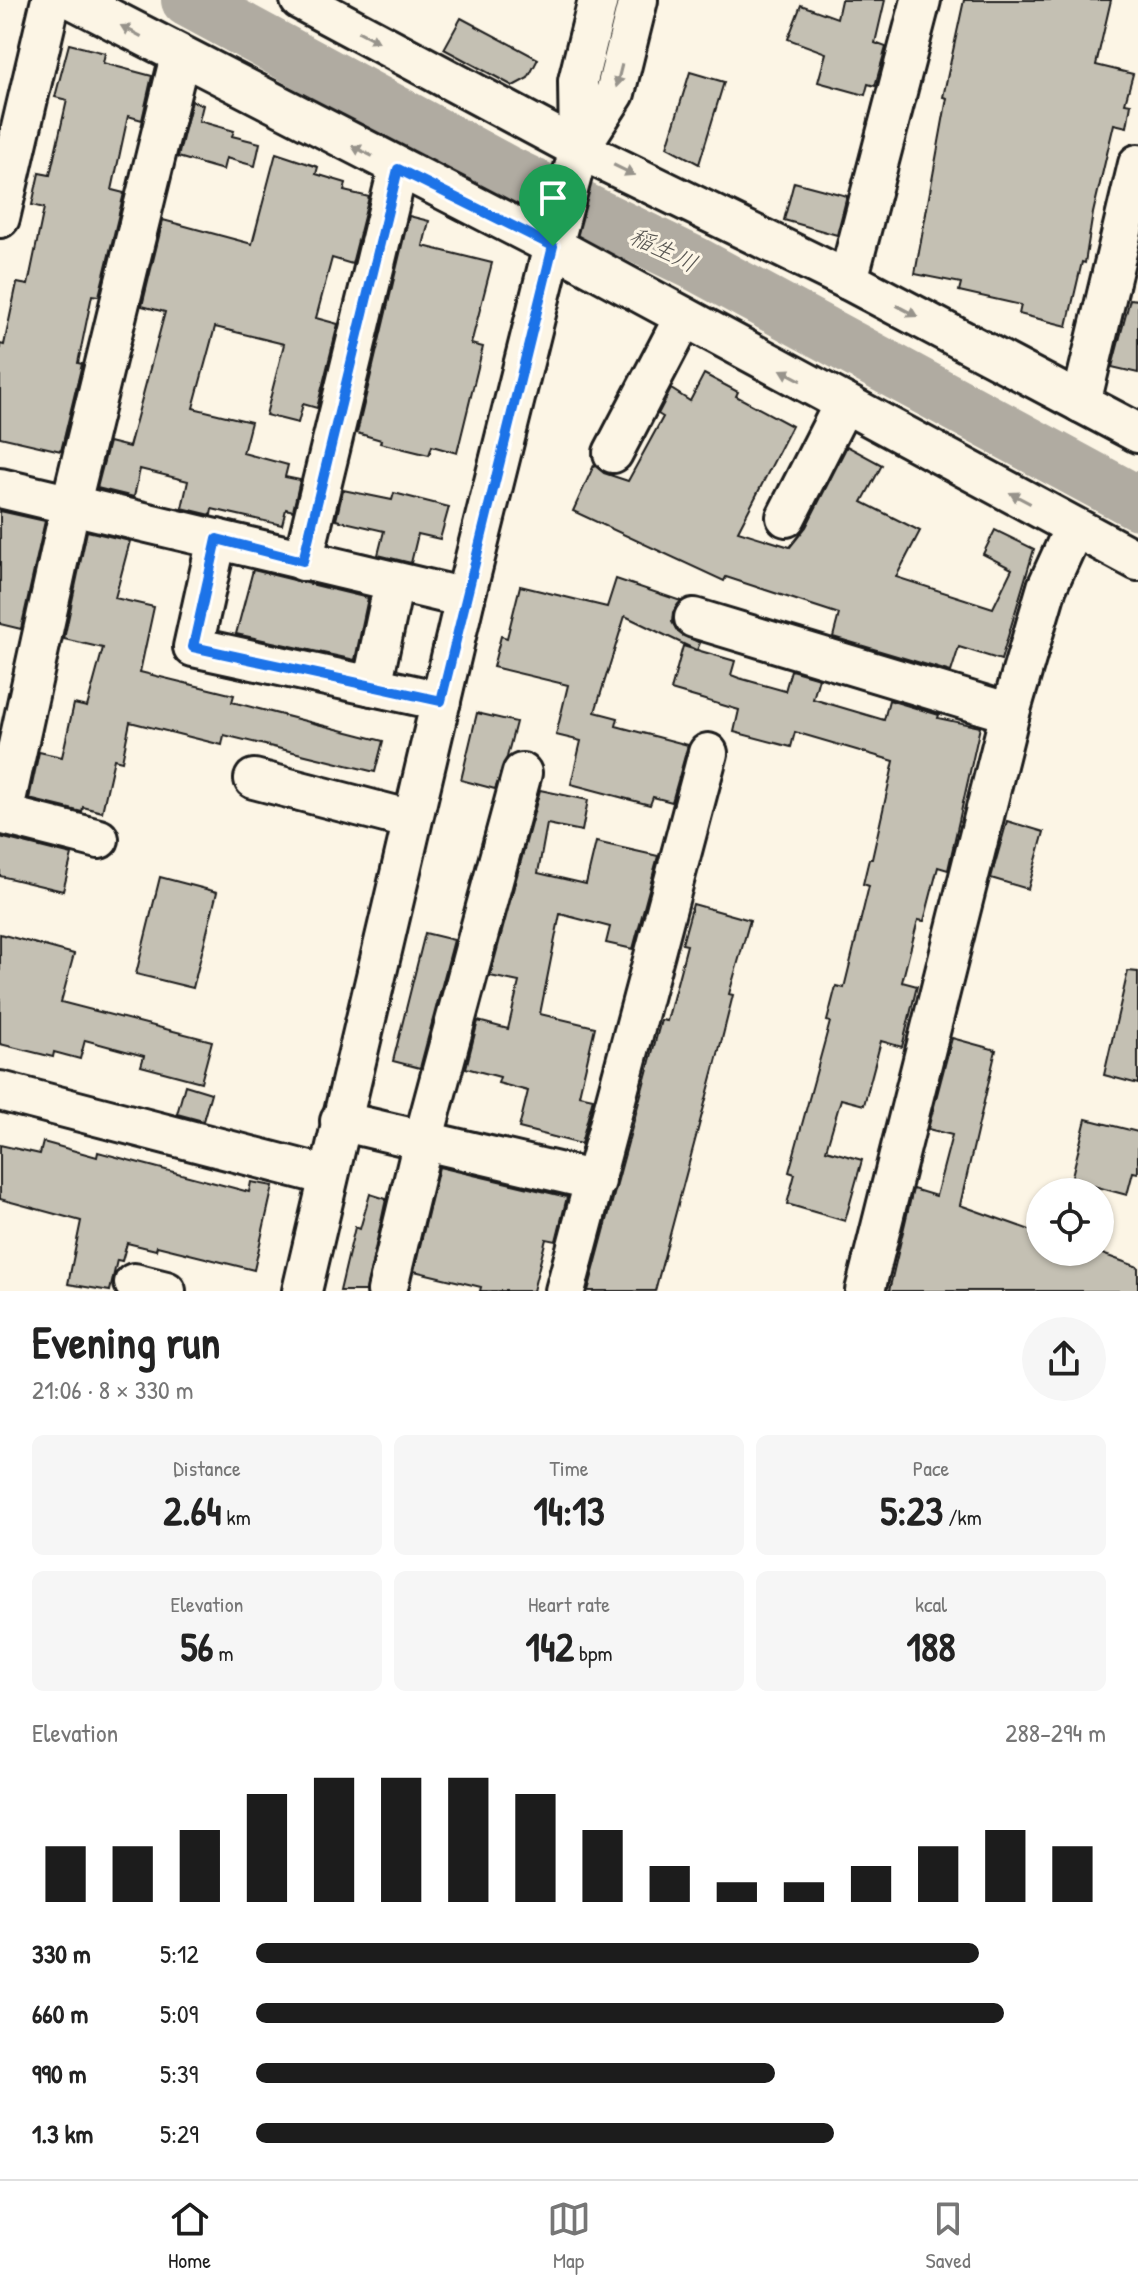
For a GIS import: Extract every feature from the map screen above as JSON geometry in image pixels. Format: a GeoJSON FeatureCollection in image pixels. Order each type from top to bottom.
{"type":"FeatureCollection","features":[{"type":"Feature","properties":{"kind":"street"},"geometry":{"type":"LineString","coordinates":[[0,218],[51,0]]}},
{"type":"Feature","properties":{"kind":"street"},"geometry":{"type":"LineString","coordinates":[[74,0],[398,169],[556,237],[684,317],[1138,561]]}},
{"type":"Feature","properties":{"kind":"street"},"geometry":{"type":"LineString","coordinates":[[300,0],[577,158],[848,280],[1138,433]]}},
{"type":"Feature","properties":{"kind":"street"},"geometry":{"type":"LineString","coordinates":[[302,1291],[465,598],[577,158],[578,81],[598,0]]}},
{"type":"Feature","properties":{"kind":"street"},"geometry":{"type":"LineString","coordinates":[[577,158],[615,93],[638,0]]}},
{"type":"Feature","properties":{"kind":"street"},"geometry":{"type":"LineString","coordinates":[[848,280],[921,0]]}},
{"type":"Feature","properties":{"kind":"street"},"geometry":{"type":"LineString","coordinates":[[99,839],[2,814],[71,503],[180,56]]}},
{"type":"Feature","properties":{"kind":"street"},"geometry":{"type":"LineString","coordinates":[[1081,403],[1138,164]]}},
{"type":"Feature","properties":{"kind":"street"},"geometry":{"type":"LineString","coordinates":[[303,561],[398,169]]}},
{"type":"Feature","properties":{"kind":"street"},"geometry":{"type":"LineString","coordinates":[[613,453],[684,317]]}},
{"type":"Feature","properties":{"kind":"street"},"geometry":{"type":"LineString","coordinates":[[786,517],[844,403]]}},
{"type":"Feature","properties":{"kind":"street"},"geometry":{"type":"LineString","coordinates":[[0,488],[465,598]]}},
{"type":"Feature","properties":{"kind":"street"},"geometry":{"type":"LineString","coordinates":[[865,1291],[1010,713],[1047,587],[1074,528]]}},
{"type":"Feature","properties":{"kind":"street"},"geometry":{"type":"LineString","coordinates":[[217,539],[193,647],[441,701]]}},
{"type":"Feature","properties":{"kind":"street"},"geometry":{"type":"LineString","coordinates":[[372,686],[394,582]]}},
{"type":"Feature","properties":{"kind":"street"},"geometry":{"type":"LineString","coordinates":[[694,618],[1010,713]]}},
{"type":"Feature","properties":{"kind":"street"},"geometry":{"type":"LineString","coordinates":[[565,1291],[708,753]]}},
{"type":"Feature","properties":{"kind":"street"},"geometry":{"type":"LineString","coordinates":[[387,1291],[423,1141],[522,773]]}},
{"type":"Feature","properties":{"kind":"street"},"geometry":{"type":"LineString","coordinates":[[254,779],[412,820]]}},
{"type":"Feature","properties":{"kind":"street"},"geometry":{"type":"LineString","coordinates":[[0,1091],[328,1176]]}},
{"type":"Feature","properties":{"kind":"street"},"geometry":{"type":"LineString","coordinates":[[340,1121],[596,1181]]}},
{"type":"Feature","properties":{"kind":"building"},"geometry":{"type":"Polygon","coordinates":[[[841,0],[885,0],[875,43],[886,47],[875,86],[868,84],[865,95],[818,82],[826,53],[788,39],[801,5],[837,18],[841,0]]]}},
{"type":"Feature","properties":{"kind":"building"},"geometry":{"type":"Polygon","coordinates":[[[964,0],[1111,0],[1096,65],[1133,74],[1125,103],[1131,104],[1127,127],[1114,124],[1085,263],[1082,262],[1067,326],[1019,314],[1021,305],[959,291],[961,283],[915,274],[947,98],[943,97],[964,0]]]}},
{"type":"Feature","properties":{"kind":"building"},"geometry":{"type":"Polygon","coordinates":[[[461,18],[538,59],[528,78],[513,86],[444,49],[461,18]]]}},
{"type":"Feature","properties":{"kind":"building"},"geometry":{"type":"Polygon","coordinates":[[[69,44],[105,53],[103,63],[152,76],[142,120],[128,116],[112,190],[124,193],[99,296],[92,295],[78,363],[82,364],[61,451],[0,437],[0,344],[4,345],[17,283],[28,285],[44,208],[32,205],[39,173],[50,175],[67,100],[55,97],[69,44]]]}},
{"type":"Feature","properties":{"kind":"building"},"geometry":{"type":"Polygon","coordinates":[[[690,72],[724,82],[699,164],[667,147],[690,72]]]}},
{"type":"Feature","properties":{"kind":"building"},"geometry":{"type":"Polygon","coordinates":[[[192,101],[203,105],[199,121],[234,131],[232,136],[260,143],[255,166],[226,158],[223,170],[178,157],[192,101]]]}},
{"type":"Feature","properties":{"kind":"building"},"geometry":{"type":"Polygon","coordinates":[[[276,153],[318,167],[316,174],[346,183],[344,191],[369,197],[352,264],[332,258],[316,318],[338,324],[317,408],[303,404],[298,423],[266,415],[284,344],[215,327],[193,408],[251,422],[243,453],[288,465],[285,477],[300,480],[293,511],[286,509],[282,525],[212,509],[211,515],[182,508],[188,481],[140,469],[134,497],[97,488],[109,442],[129,447],[165,312],[142,306],[163,220],[252,244],[276,153]]]}},
{"type":"Feature","properties":{"kind":"building"},"geometry":{"type":"Polygon","coordinates":[[[794,182],[847,196],[837,235],[784,220],[794,182]]]}},
{"type":"Feature","properties":{"kind":"building"},"geometry":{"type":"Polygon","coordinates":[[[409,216],[429,221],[423,246],[492,263],[471,344],[483,347],[457,453],[432,446],[429,455],[380,443],[381,440],[357,433],[409,216]]]}},
{"type":"Feature","properties":{"kind":"building"},"geometry":{"type":"Polygon","coordinates":[[[1130,299],[1138,300],[1138,373],[1112,367],[1130,299]]]}},
{"type":"Feature","properties":{"kind":"building"},"geometry":{"type":"Polygon","coordinates":[[[704,374],[738,392],[736,396],[792,426],[738,531],[790,547],[806,527],[847,446],[882,465],[862,502],[920,531],[896,577],[993,608],[1012,569],[983,554],[995,530],[1034,549],[1001,660],[959,647],[951,672],[833,637],[839,614],[726,577],[724,581],[573,511],[594,465],[604,473],[628,481],[663,417],[658,414],[671,389],[690,401],[704,374]]]}},
{"type":"Feature","properties":{"kind":"building"},"geometry":{"type":"Polygon","coordinates":[[[343,490],[392,500],[394,493],[449,507],[440,539],[418,534],[411,563],[378,555],[384,531],[336,520],[343,490]]]}},
{"type":"Feature","properties":{"kind":"building"},"geometry":{"type":"Polygon","coordinates":[[[0,511],[45,521],[21,629],[0,624],[0,511]]]}},
{"type":"Feature","properties":{"kind":"building"},"geometry":{"type":"Polygon","coordinates":[[[87,531],[130,541],[115,598],[154,607],[140,672],[234,695],[232,702],[383,741],[375,772],[224,735],[222,745],[130,722],[122,761],[114,759],[102,812],[83,807],[82,812],[29,799],[39,752],[62,757],[74,704],[87,707],[103,648],[64,639],[87,531]]]}},
{"type":"Feature","properties":{"kind":"building"},"geometry":{"type":"Polygon","coordinates":[[[253,570],[368,598],[355,660],[236,634],[253,570]]]}},
{"type":"Feature","properties":{"kind":"building"},"geometry":{"type":"Polygon","coordinates":[[[616,579],[681,601],[673,612],[672,622],[678,632],[700,643],[697,650],[735,661],[731,675],[785,691],[791,670],[819,678],[813,699],[884,720],[889,700],[939,715],[938,718],[980,727],[948,870],[938,867],[924,921],[918,920],[902,982],[917,986],[902,1047],[881,1041],[864,1105],[841,1099],[826,1150],[862,1160],[845,1221],[787,1204],[795,1174],[789,1172],[830,1022],[827,1021],[836,986],[844,988],[869,886],[863,884],[869,859],[872,859],[894,761],[795,732],[791,747],[734,732],[739,710],[671,690],[683,646],[696,650],[625,616],[595,712],[618,718],[616,726],[688,745],[672,802],[653,797],[650,805],[571,784],[581,741],[556,735],[568,685],[493,667],[501,636],[507,638],[520,586],[607,607],[616,579]]]}},
{"type":"Feature","properties":{"kind":"building"},"geometry":{"type":"Polygon","coordinates":[[[477,713],[516,722],[495,789],[461,780],[477,713]]]}},
{"type":"Feature","properties":{"kind":"building"},"geometry":{"type":"Polygon","coordinates":[[[540,790],[588,800],[582,831],[547,824],[538,873],[586,884],[596,842],[658,856],[633,949],[606,943],[610,927],[560,914],[540,1014],[595,1027],[579,1095],[593,1098],[581,1144],[519,1128],[528,1091],[498,1083],[500,1077],[466,1068],[478,1021],[508,1029],[519,982],[490,976],[540,790]]]}},
{"type":"Feature","properties":{"kind":"building"},"geometry":{"type":"Polygon","coordinates":[[[1007,821],[1044,832],[1028,889],[991,878],[1007,821]]]}},
{"type":"Feature","properties":{"kind":"building"},"geometry":{"type":"Polygon","coordinates":[[[0,837],[72,855],[63,891],[0,876],[0,837]]]}},
{"type":"Feature","properties":{"kind":"building"},"geometry":{"type":"Polygon","coordinates":[[[160,877],[217,892],[193,988],[136,974],[160,877]]]}},
{"type":"Feature","properties":{"kind":"building"},"geometry":{"type":"Polygon","coordinates":[[[693,904],[750,920],[655,1291],[588,1291],[661,1020],[667,1021],[687,945],[682,944],[693,904]]]}},
{"type":"Feature","properties":{"kind":"building"},"geometry":{"type":"Polygon","coordinates":[[[425,933],[454,940],[420,1068],[393,1061],[425,933]]]}},
{"type":"Feature","properties":{"kind":"building"},"geometry":{"type":"Polygon","coordinates":[[[0,934],[74,954],[61,1002],[212,1041],[201,1082],[141,1066],[144,1056],[85,1040],[80,1059],[54,1052],[53,1057],[0,1044],[0,934]]]}},
{"type":"Feature","properties":{"kind":"building"},"geometry":{"type":"Polygon","coordinates":[[[1128,971],[1138,972],[1138,1084],[1104,1075],[1128,971]]]}},
{"type":"Feature","properties":{"kind":"building"},"geometry":{"type":"Polygon","coordinates":[[[952,1038],[996,1050],[960,1205],[1026,1229],[1026,1266],[1114,1266],[1114,1258],[1138,1267],[1138,1291],[889,1291],[913,1189],[936,1196],[952,1135],[928,1129],[952,1038]]]}},
{"type":"Feature","properties":{"kind":"building"},"geometry":{"type":"Polygon","coordinates":[[[185,1085],[211,1093],[203,1121],[177,1114],[185,1085]]]}},
{"type":"Feature","properties":{"kind":"building"},"geometry":{"type":"Polygon","coordinates":[[[1086,1119],[1138,1132],[1138,1173],[1133,1172],[1127,1195],[1114,1192],[1114,1178],[1071,1178],[1086,1119]]]}},
{"type":"Feature","properties":{"kind":"building"},"geometry":{"type":"Polygon","coordinates":[[[43,1142],[97,1157],[98,1152],[249,1192],[251,1182],[273,1186],[254,1270],[157,1246],[156,1250],[127,1243],[122,1261],[117,1260],[110,1291],[68,1284],[81,1221],[0,1199],[0,1145],[40,1154],[43,1142]]]}},
{"type":"Feature","properties":{"kind":"building"},"geometry":{"type":"Polygon","coordinates":[[[439,1167],[567,1197],[556,1241],[546,1239],[533,1291],[480,1291],[481,1287],[414,1271],[439,1167]]]}},
{"type":"Feature","properties":{"kind":"building"},"geometry":{"type":"Polygon","coordinates":[[[370,1194],[386,1199],[366,1291],[340,1291],[355,1227],[360,1229],[370,1194]]]}},
{"type":"Feature","properties":{"kind":"waterway","name":"稲生川"},"geometry":{"type":"LineString","coordinates":[[188,0],[504,171],[694,263],[1138,503]]}},
{"type":"Feature","properties":{"kind":"route"},"geometry":{"type":"LineString","coordinates":[[398,169],[553,246],[441,701],[193,647],[217,539],[303,561],[398,169]]}}]}
